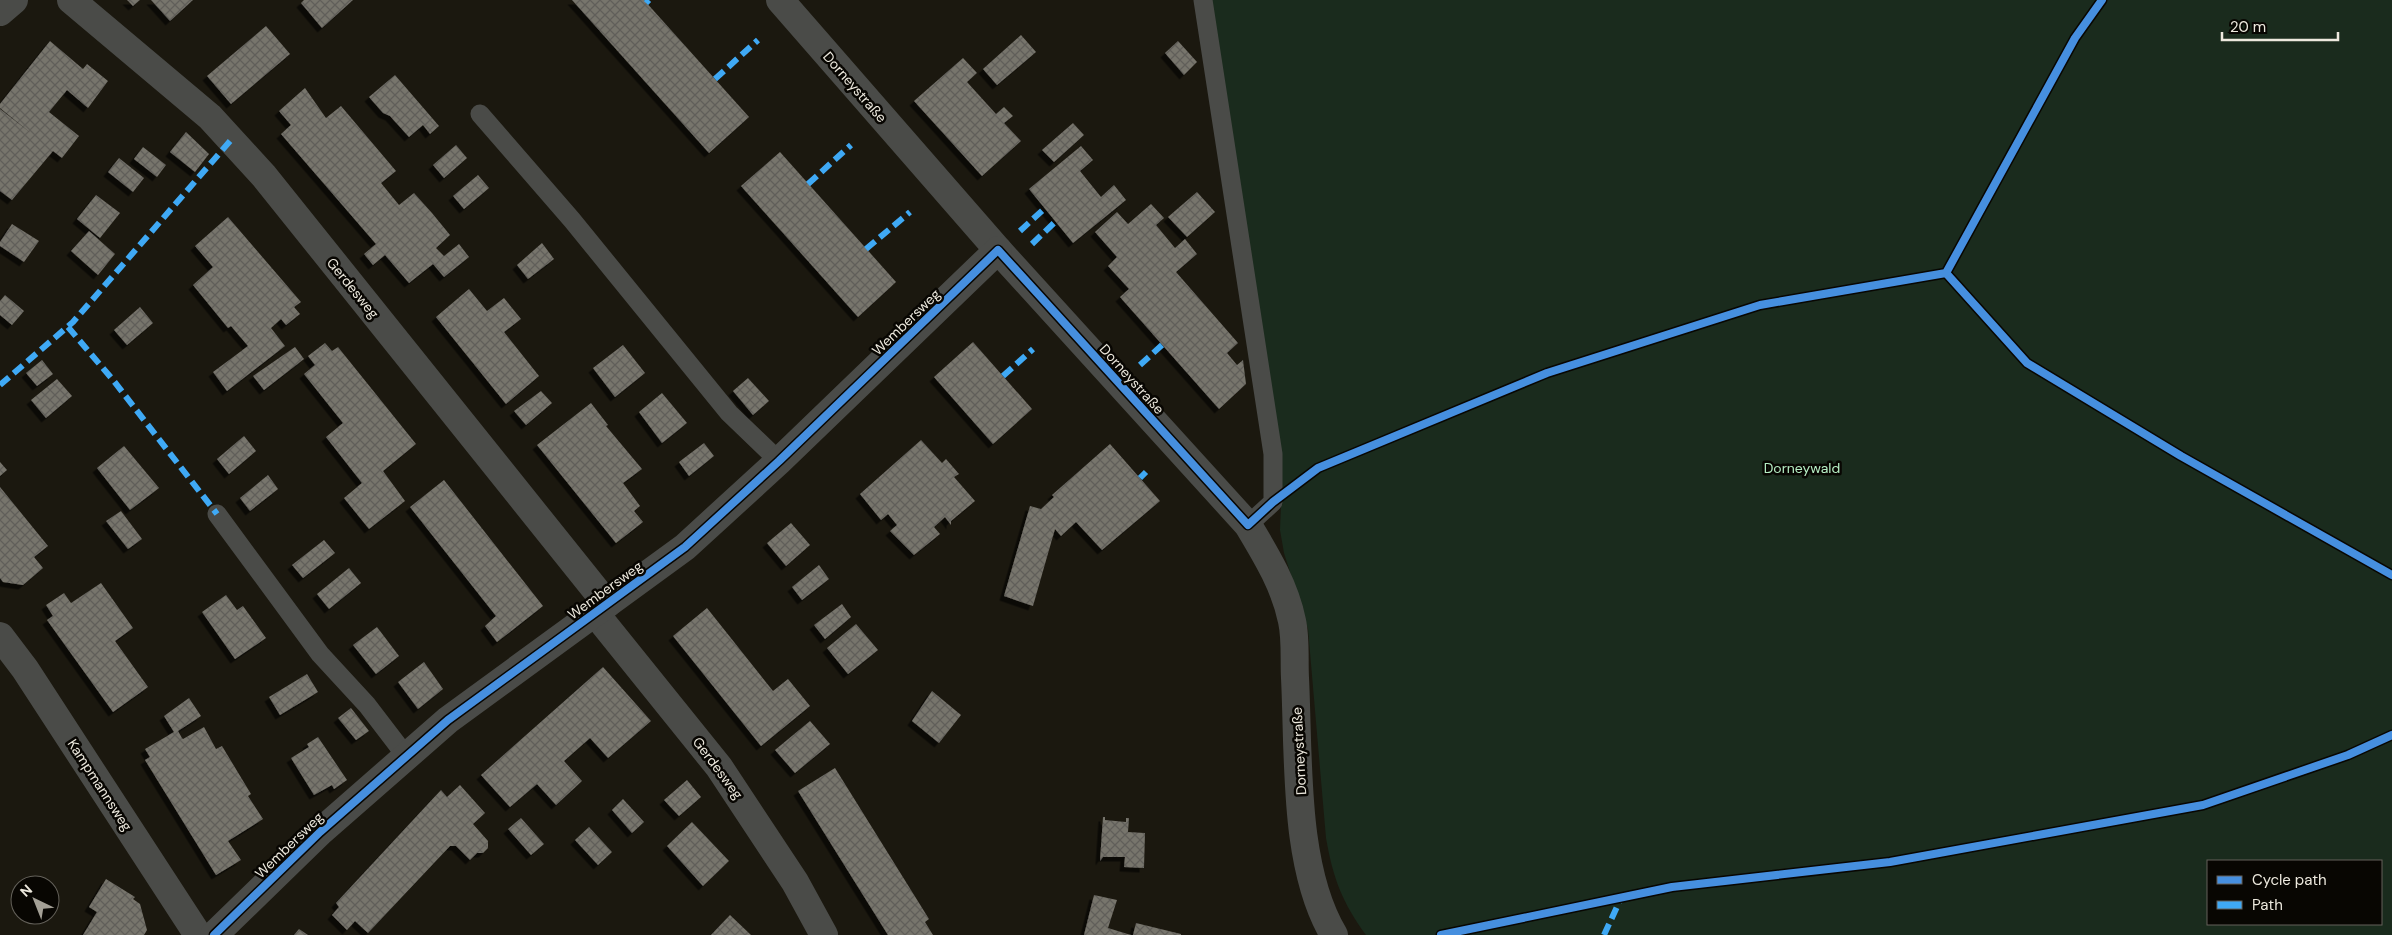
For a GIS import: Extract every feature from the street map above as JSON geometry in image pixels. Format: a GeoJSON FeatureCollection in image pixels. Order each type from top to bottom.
{"type":"FeatureCollection","features":[{"type":"Feature","properties":{"kind":"street"},"geometry":{"type":"LineString","coordinates":[[0,12],[14,0]]}},
{"type":"Feature","properties":{"kind":"street","name":"Gerdesweg"},"geometry":{"type":"LineString","coordinates":[[71,0],[210,117],[264,176],[601,609],[719,767],[795,882],[824,935]]}},
{"type":"Feature","properties":{"kind":"street","name":"Dorneystraße"},"geometry":{"type":"LineString","coordinates":[[780,0],[998,250],[1248,525],[1275,571],[1292,622],[1300,788],[1307,865],[1324,918],[1334,935]]}},
{"type":"Feature","properties":{"kind":"street","name":"Wembersweg"},"geometry":{"type":"LineString","coordinates":[[214,935],[320,832],[448,720],[685,547],[779,461],[998,250]]}},
{"type":"Feature","properties":{"kind":"street","name":"Kampmannsweg"},"geometry":{"type":"LineString","coordinates":[[0,636],[25,669],[198,935]]}},
{"type":"Feature","properties":{"kind":"lane"},"geometry":{"type":"LineString","coordinates":[[1203,0],[1273,454],[1273,502],[1248,525]]}},
{"type":"Feature","properties":{"kind":"lane"},"geometry":{"type":"LineString","coordinates":[[480,114],[572,220],[729,413],[779,461]]}},
{"type":"Feature","properties":{"kind":"lane"},"geometry":{"type":"LineString","coordinates":[[217,514],[320,654],[367,705],[406,756]]}},
{"type":"Feature","properties":{"kind":"green space","name":"Dorneywald"},"geometry":{"type":"Polygon","coordinates":[[[1211,0],[2392,0],[2392,935],[1366,935],[1351,912],[1335,878],[1326,838],[1308,629],[1284,553],[1280,530],[1281,505],[1211,0]]]}},
{"type":"Feature","properties":{"kind":"building"},"geometry":{"type":"Polygon","coordinates":[[[127,0],[140,0],[133,6],[127,0]]]}},
{"type":"Feature","properties":{"kind":"building"},"geometry":{"type":"Polygon","coordinates":[[[151,0],[193,0],[170,21],[151,0]]]}},
{"type":"Feature","properties":{"kind":"building"},"geometry":{"type":"Polygon","coordinates":[[[304,0],[353,0],[322,28],[301,3],[304,0]]]}},
{"type":"Feature","properties":{"kind":"building"},"geometry":{"type":"Polygon","coordinates":[[[572,0],[644,0],[749,117],[709,153],[572,0]]]}},
{"type":"Feature","properties":{"kind":"building"},"geometry":{"type":"Polygon","coordinates":[[[266,26],[290,54],[231,104],[207,76],[266,26]]]}},
{"type":"Feature","properties":{"kind":"building"},"geometry":{"type":"Polygon","coordinates":[[[1021,35],[1036,52],[997,85],[983,69],[1021,35]]]}},
{"type":"Feature","properties":{"kind":"building"},"geometry":{"type":"Polygon","coordinates":[[[50,41],[83,69],[87,64],[108,81],[88,108],[67,90],[49,112],[79,136],[62,158],[53,151],[12,200],[0,191],[0,109],[32,134],[0,108],[0,104],[50,41]]]}},
{"type":"Feature","properties":{"kind":"building"},"geometry":{"type":"Polygon","coordinates":[[[1178,41],[1197,62],[1184,75],[1165,53],[1178,41]]]}},
{"type":"Feature","properties":{"kind":"building"},"geometry":{"type":"Polygon","coordinates":[[[963,58],[977,73],[967,82],[996,114],[1004,107],[1013,116],[1004,123],[1021,141],[982,176],[914,101],[963,58]]]}},
{"type":"Feature","properties":{"kind":"building"},"geometry":{"type":"Polygon","coordinates":[[[395,75],[439,126],[430,134],[423,125],[409,137],[369,97],[395,75]]]}},
{"type":"Feature","properties":{"kind":"building"},"geometry":{"type":"Polygon","coordinates":[[[305,88],[326,118],[341,106],[396,171],[381,183],[399,205],[414,193],[432,213],[450,235],[436,248],[444,256],[459,244],[469,257],[444,277],[433,264],[409,283],[385,255],[373,265],[364,254],[376,244],[281,134],[291,125],[279,111],[305,88]]]}},
{"type":"Feature","properties":{"kind":"building"},"geometry":{"type":"Polygon","coordinates":[[[1073,123],[1084,135],[1054,162],[1042,150],[1073,123]]]}},
{"type":"Feature","properties":{"kind":"building"},"geometry":{"type":"Polygon","coordinates":[[[186,132],[209,154],[195,172],[170,152],[186,132]]]}},
{"type":"Feature","properties":{"kind":"building"},"geometry":{"type":"Polygon","coordinates":[[[456,145],[467,158],[444,178],[433,165],[456,145]]]}},
{"type":"Feature","properties":{"kind":"building"},"geometry":{"type":"Polygon","coordinates":[[[1081,146],[1093,160],[1080,171],[1101,197],[1114,185],[1126,200],[1073,243],[1029,189],[1081,146]]]}},
{"type":"Feature","properties":{"kind":"building"},"geometry":{"type":"Polygon","coordinates":[[[143,147],[166,165],[157,177],[134,159],[143,147]]]}},
{"type":"Feature","properties":{"kind":"building"},"geometry":{"type":"Polygon","coordinates":[[[780,152],[896,282],[858,317],[741,186],[780,152]]]}},
{"type":"Feature","properties":{"kind":"building"},"geometry":{"type":"Polygon","coordinates":[[[119,158],[144,178],[133,192],[108,172],[119,158]]]}},
{"type":"Feature","properties":{"kind":"building"},"geometry":{"type":"Polygon","coordinates":[[[478,175],[489,188],[464,209],[453,196],[478,175]]]}},
{"type":"Feature","properties":{"kind":"building"},"geometry":{"type":"Polygon","coordinates":[[[1197,192],[1215,212],[1187,237],[1168,217],[1197,192]]]}},
{"type":"Feature","properties":{"kind":"building"},"geometry":{"type":"Polygon","coordinates":[[[96,195],[120,213],[100,238],[77,219],[96,195]]]}},
{"type":"Feature","properties":{"kind":"building"},"geometry":{"type":"Polygon","coordinates":[[[1151,204],[1164,218],[1156,225],[1175,248],[1185,239],[1197,254],[1176,272],[1238,343],[1227,353],[1237,365],[1243,360],[1246,384],[1219,409],[1120,297],[1129,289],[1108,266],[1117,257],[1095,232],[1117,212],[1128,224],[1151,204]]]}},
{"type":"Feature","properties":{"kind":"building"},"geometry":{"type":"Polygon","coordinates":[[[228,217],[301,302],[294,307],[300,314],[286,325],[281,319],[271,328],[285,346],[227,391],[213,372],[248,346],[231,326],[228,328],[193,285],[213,267],[195,246],[228,217]]]}},
{"type":"Feature","properties":{"kind":"building"},"geometry":{"type":"Polygon","coordinates":[[[12,224],[39,241],[24,262],[0,246],[0,242],[12,224]]]}},
{"type":"Feature","properties":{"kind":"building"},"geometry":{"type":"Polygon","coordinates":[[[89,231],[115,254],[98,275],[71,251],[89,231]]]}},
{"type":"Feature","properties":{"kind":"building"},"geometry":{"type":"Polygon","coordinates":[[[542,243],[554,259],[528,279],[517,265],[542,243]]]}},
{"type":"Feature","properties":{"kind":"building"},"geometry":{"type":"Polygon","coordinates":[[[469,289],[487,311],[504,298],[521,319],[504,332],[539,376],[506,404],[436,317],[469,289]]]}},
{"type":"Feature","properties":{"kind":"building"},"geometry":{"type":"Polygon","coordinates":[[[5,295],[24,311],[12,325],[0,315],[0,301],[5,295]]]}},
{"type":"Feature","properties":{"kind":"building"},"geometry":{"type":"Polygon","coordinates":[[[140,307],[153,323],[127,345],[114,330],[140,307]]]}},
{"type":"Feature","properties":{"kind":"building"},"geometry":{"type":"Polygon","coordinates":[[[973,342],[1032,409],[993,444],[934,377],[973,342]]]}},
{"type":"Feature","properties":{"kind":"building"},"geometry":{"type":"Polygon","coordinates":[[[325,343],[332,351],[338,347],[416,444],[383,471],[405,501],[369,529],[344,498],[362,483],[326,437],[343,423],[304,374],[315,365],[308,356],[325,343]]]}},
{"type":"Feature","properties":{"kind":"building"},"geometry":{"type":"Polygon","coordinates":[[[623,345],[645,373],[615,397],[593,368],[623,345]]]}},
{"type":"Feature","properties":{"kind":"building"},"geometry":{"type":"Polygon","coordinates":[[[295,347],[304,359],[264,390],[253,376],[295,347]]]}},
{"type":"Feature","properties":{"kind":"building"},"geometry":{"type":"Polygon","coordinates":[[[42,360],[53,374],[37,386],[26,373],[42,360]]]}},
{"type":"Feature","properties":{"kind":"building"},"geometry":{"type":"Polygon","coordinates":[[[748,378],[769,401],[753,415],[733,391],[748,378]]]}},
{"type":"Feature","properties":{"kind":"building"},"geometry":{"type":"Polygon","coordinates":[[[57,379],[72,396],[46,418],[31,400],[57,379]]]}},
{"type":"Feature","properties":{"kind":"building"},"geometry":{"type":"Polygon","coordinates":[[[541,391],[552,403],[526,425],[514,411],[541,391]]]}},
{"type":"Feature","properties":{"kind":"building"},"geometry":{"type":"Polygon","coordinates":[[[662,393],[687,423],[662,443],[639,412],[662,393]]]}},
{"type":"Feature","properties":{"kind":"building"},"geometry":{"type":"Polygon","coordinates":[[[591,403],[608,425],[606,426],[642,469],[623,483],[640,506],[634,511],[643,522],[616,543],[537,445],[591,403]]]}},
{"type":"Feature","properties":{"kind":"building"},"geometry":{"type":"Polygon","coordinates":[[[244,436],[256,451],[229,474],[217,459],[244,436]]]}},
{"type":"Feature","properties":{"kind":"building"},"geometry":{"type":"Polygon","coordinates":[[[921,440],[942,463],[946,459],[959,474],[954,477],[975,501],[951,521],[951,525],[945,517],[934,527],[940,534],[914,555],[890,531],[897,525],[888,514],[881,520],[860,494],[921,440]]]}},
{"type":"Feature","properties":{"kind":"building"},"geometry":{"type":"Polygon","coordinates":[[[704,443],[714,456],[689,476],[679,462],[704,443]]]}},
{"type":"Feature","properties":{"kind":"building"},"geometry":{"type":"Polygon","coordinates":[[[1110,444],[1160,501],[1102,550],[1076,522],[1061,536],[1055,529],[1033,606],[1004,596],[1030,506],[1041,509],[1054,497],[1052,495],[1110,444]]]}},
{"type":"Feature","properties":{"kind":"building"},"geometry":{"type":"Polygon","coordinates":[[[124,446],[159,488],[130,510],[97,468],[124,446]]]}},
{"type":"Feature","properties":{"kind":"building"},"geometry":{"type":"Polygon","coordinates":[[[0,462],[7,470],[0,476],[0,462]]]}},
{"type":"Feature","properties":{"kind":"building"},"geometry":{"type":"Polygon","coordinates":[[[268,475],[278,489],[250,511],[240,498],[268,475]]]}},
{"type":"Feature","properties":{"kind":"building"},"geometry":{"type":"Polygon","coordinates":[[[444,480],[543,606],[497,642],[485,626],[496,616],[410,507],[444,480]]]}},
{"type":"Feature","properties":{"kind":"building"},"geometry":{"type":"Polygon","coordinates":[[[0,487],[48,546],[34,557],[43,568],[23,585],[3,582],[0,578],[0,487]]]}},
{"type":"Feature","properties":{"kind":"building"},"geometry":{"type":"Polygon","coordinates":[[[121,511],[142,539],[128,549],[106,521],[121,511]]]}},
{"type":"Feature","properties":{"kind":"building"},"geometry":{"type":"Polygon","coordinates":[[[791,523],[810,545],[786,566],[767,543],[791,523]]]}},
{"type":"Feature","properties":{"kind":"building"},"geometry":{"type":"Polygon","coordinates":[[[324,540],[335,553],[303,578],[292,565],[324,540]]]}},
{"type":"Feature","properties":{"kind":"building"},"geometry":{"type":"Polygon","coordinates":[[[819,565],[829,579],[802,600],[792,587],[819,565]]]}},
{"type":"Feature","properties":{"kind":"building"},"geometry":{"type":"Polygon","coordinates":[[[349,568],[361,583],[329,609],[317,594],[349,568]]]}},
{"type":"Feature","properties":{"kind":"building"},"geometry":{"type":"Polygon","coordinates":[[[101,583],[133,628],[115,641],[148,687],[113,712],[47,620],[53,616],[46,605],[64,593],[71,603],[101,583]]]}},
{"type":"Feature","properties":{"kind":"building"},"geometry":{"type":"Polygon","coordinates":[[[226,595],[237,610],[243,606],[266,638],[235,659],[202,612],[226,595]]]}},
{"type":"Feature","properties":{"kind":"building"},"geometry":{"type":"Polygon","coordinates":[[[842,604],[851,617],[825,639],[814,625],[842,604]]]}},
{"type":"Feature","properties":{"kind":"building"},"geometry":{"type":"Polygon","coordinates":[[[707,608],[773,691],[788,679],[810,706],[761,746],[673,636],[707,608]]]}},
{"type":"Feature","properties":{"kind":"building"},"geometry":{"type":"Polygon","coordinates":[[[856,624],[878,650],[848,674],[827,648],[856,624]]]}},
{"type":"Feature","properties":{"kind":"building"},"geometry":{"type":"Polygon","coordinates":[[[377,627],[399,656],[376,674],[353,645],[377,627]]]}},
{"type":"Feature","properties":{"kind":"building"},"geometry":{"type":"Polygon","coordinates":[[[424,662],[443,689],[418,709],[398,682],[424,662]]]}},
{"type":"Feature","properties":{"kind":"building"},"geometry":{"type":"Polygon","coordinates":[[[603,667],[651,721],[608,758],[590,738],[564,761],[582,781],[556,805],[537,784],[510,807],[481,775],[603,667]]]}},
{"type":"Feature","properties":{"kind":"building"},"geometry":{"type":"Polygon","coordinates":[[[307,674],[318,692],[280,715],[269,697],[307,674]]]}},
{"type":"Feature","properties":{"kind":"building"},"geometry":{"type":"Polygon","coordinates":[[[932,691],[961,715],[939,743],[912,721],[932,691]]]}},
{"type":"Feature","properties":{"kind":"building"},"geometry":{"type":"Polygon","coordinates":[[[189,698],[201,716],[178,731],[182,738],[204,727],[216,749],[222,746],[251,794],[248,796],[263,819],[228,841],[241,860],[216,875],[145,760],[150,757],[145,749],[174,732],[164,716],[189,698]]]}},
{"type":"Feature","properties":{"kind":"building"},"geometry":{"type":"Polygon","coordinates":[[[351,708],[369,731],[356,740],[338,718],[351,708]]]}},
{"type":"Feature","properties":{"kind":"building"},"geometry":{"type":"Polygon","coordinates":[[[810,721],[830,744],[795,773],[775,750],[810,721]]]}},
{"type":"Feature","properties":{"kind":"building"},"geometry":{"type":"Polygon","coordinates":[[[318,737],[347,780],[334,789],[332,785],[314,795],[291,758],[309,747],[307,744],[318,737]]]}},
{"type":"Feature","properties":{"kind":"building"},"geometry":{"type":"Polygon","coordinates":[[[835,768],[929,919],[925,922],[933,935],[888,935],[798,791],[835,768]]]}},
{"type":"Feature","properties":{"kind":"building"},"geometry":{"type":"Polygon","coordinates":[[[687,780],[701,797],[679,816],[664,800],[687,780]]]}},
{"type":"Feature","properties":{"kind":"building"},"geometry":{"type":"Polygon","coordinates":[[[460,785],[485,813],[473,824],[488,841],[488,848],[483,853],[477,853],[470,860],[456,846],[450,846],[368,933],[355,921],[347,930],[332,915],[339,907],[336,903],[441,790],[447,797],[460,785]]]}},
{"type":"Feature","properties":{"kind":"building"},"geometry":{"type":"Polygon","coordinates":[[[623,799],[644,822],[632,833],[612,810],[623,799]]]}},
{"type":"Feature","properties":{"kind":"building"},"geometry":{"type":"Polygon","coordinates":[[[1103,817],[1105,817],[1105,820],[1126,822],[1126,818],[1129,818],[1128,832],[1145,833],[1144,868],[1124,867],[1125,857],[1103,857],[1100,861],[1103,817]]]}},
{"type":"Feature","properties":{"kind":"building"},"geometry":{"type":"Polygon","coordinates":[[[521,818],[544,844],[531,855],[508,829],[521,818]]]}},
{"type":"Feature","properties":{"kind":"building"},"geometry":{"type":"Polygon","coordinates":[[[692,822],[729,861],[703,886],[667,846],[692,822]]]}},
{"type":"Feature","properties":{"kind":"building"},"geometry":{"type":"Polygon","coordinates":[[[589,827],[612,852],[598,865],[575,840],[589,827]]]}},
{"type":"Feature","properties":{"kind":"building"},"geometry":{"type":"Polygon","coordinates":[[[106,879],[135,897],[133,899],[140,904],[147,930],[144,935],[83,935],[97,912],[89,907],[106,879]]]}},
{"type":"Feature","properties":{"kind":"building"},"geometry":{"type":"Polygon","coordinates":[[[1094,895],[1117,900],[1108,928],[1131,935],[1084,935],[1094,895]]]}},
{"type":"Feature","properties":{"kind":"building"},"geometry":{"type":"Polygon","coordinates":[[[730,915],[751,935],[711,935],[730,915]]]}},
{"type":"Feature","properties":{"kind":"building"},"geometry":{"type":"Polygon","coordinates":[[[1136,923],[1181,934],[1181,935],[1133,935],[1136,923]]]}},
{"type":"Feature","properties":{"kind":"building"},"geometry":{"type":"Polygon","coordinates":[[[299,929],[308,935],[294,935],[299,929]]]}},
{"type":"Feature","properties":{"kind":"marked path"},"geometry":{"type":"LineString","coordinates":[[646,3],[649,0]]}},
{"type":"Feature","properties":{"kind":"marked path"},"geometry":{"type":"LineString","coordinates":[[715,79],[758,40]]}},
{"type":"Feature","properties":{"kind":"marked path"},"geometry":{"type":"LineString","coordinates":[[0,385],[73,322],[231,140]]}},
{"type":"Feature","properties":{"kind":"marked path"},"geometry":{"type":"LineString","coordinates":[[808,184],[851,145]]}},
{"type":"Feature","properties":{"kind":"marked path"},"geometry":{"type":"LineString","coordinates":[[1020,231],[1045,208]]}},
{"type":"Feature","properties":{"kind":"marked path"},"geometry":{"type":"LineString","coordinates":[[866,249],[910,212]]}},
{"type":"Feature","properties":{"kind":"marked path"},"geometry":{"type":"LineString","coordinates":[[1032,244],[1055,222]]}},
{"type":"Feature","properties":{"kind":"marked path"},"geometry":{"type":"LineString","coordinates":[[68,327],[113,380],[217,514]]}},
{"type":"Feature","properties":{"kind":"marked path"},"geometry":{"type":"LineString","coordinates":[[1140,365],[1162,345]]}},
{"type":"Feature","properties":{"kind":"marked path"},"geometry":{"type":"LineString","coordinates":[[1003,376],[1033,349]]}},
{"type":"Feature","properties":{"kind":"marked path"},"geometry":{"type":"LineString","coordinates":[[1140,478],[1146,472]]}},
{"type":"Feature","properties":{"kind":"marked path"},"geometry":{"type":"LineString","coordinates":[[1604,935],[1622,896]]}},
{"type":"Feature","properties":{"kind":"cycle path"},"geometry":{"type":"LineString","coordinates":[[214,935],[320,832],[448,720],[685,547],[779,461],[998,250],[1248,525],[1273,502],[1318,468],[1547,373],[1760,305],[1946,273],[2075,38],[2102,0]]}},
{"type":"Feature","properties":{"kind":"cycle path"},"geometry":{"type":"LineString","coordinates":[[1946,273],[2027,363],[2181,456],[2392,575]]}},
{"type":"Feature","properties":{"kind":"cycle path"},"geometry":{"type":"LineString","coordinates":[[1441,935],[1672,887],[1890,862],[2203,805],[2348,755],[2392,735]]}}]}
